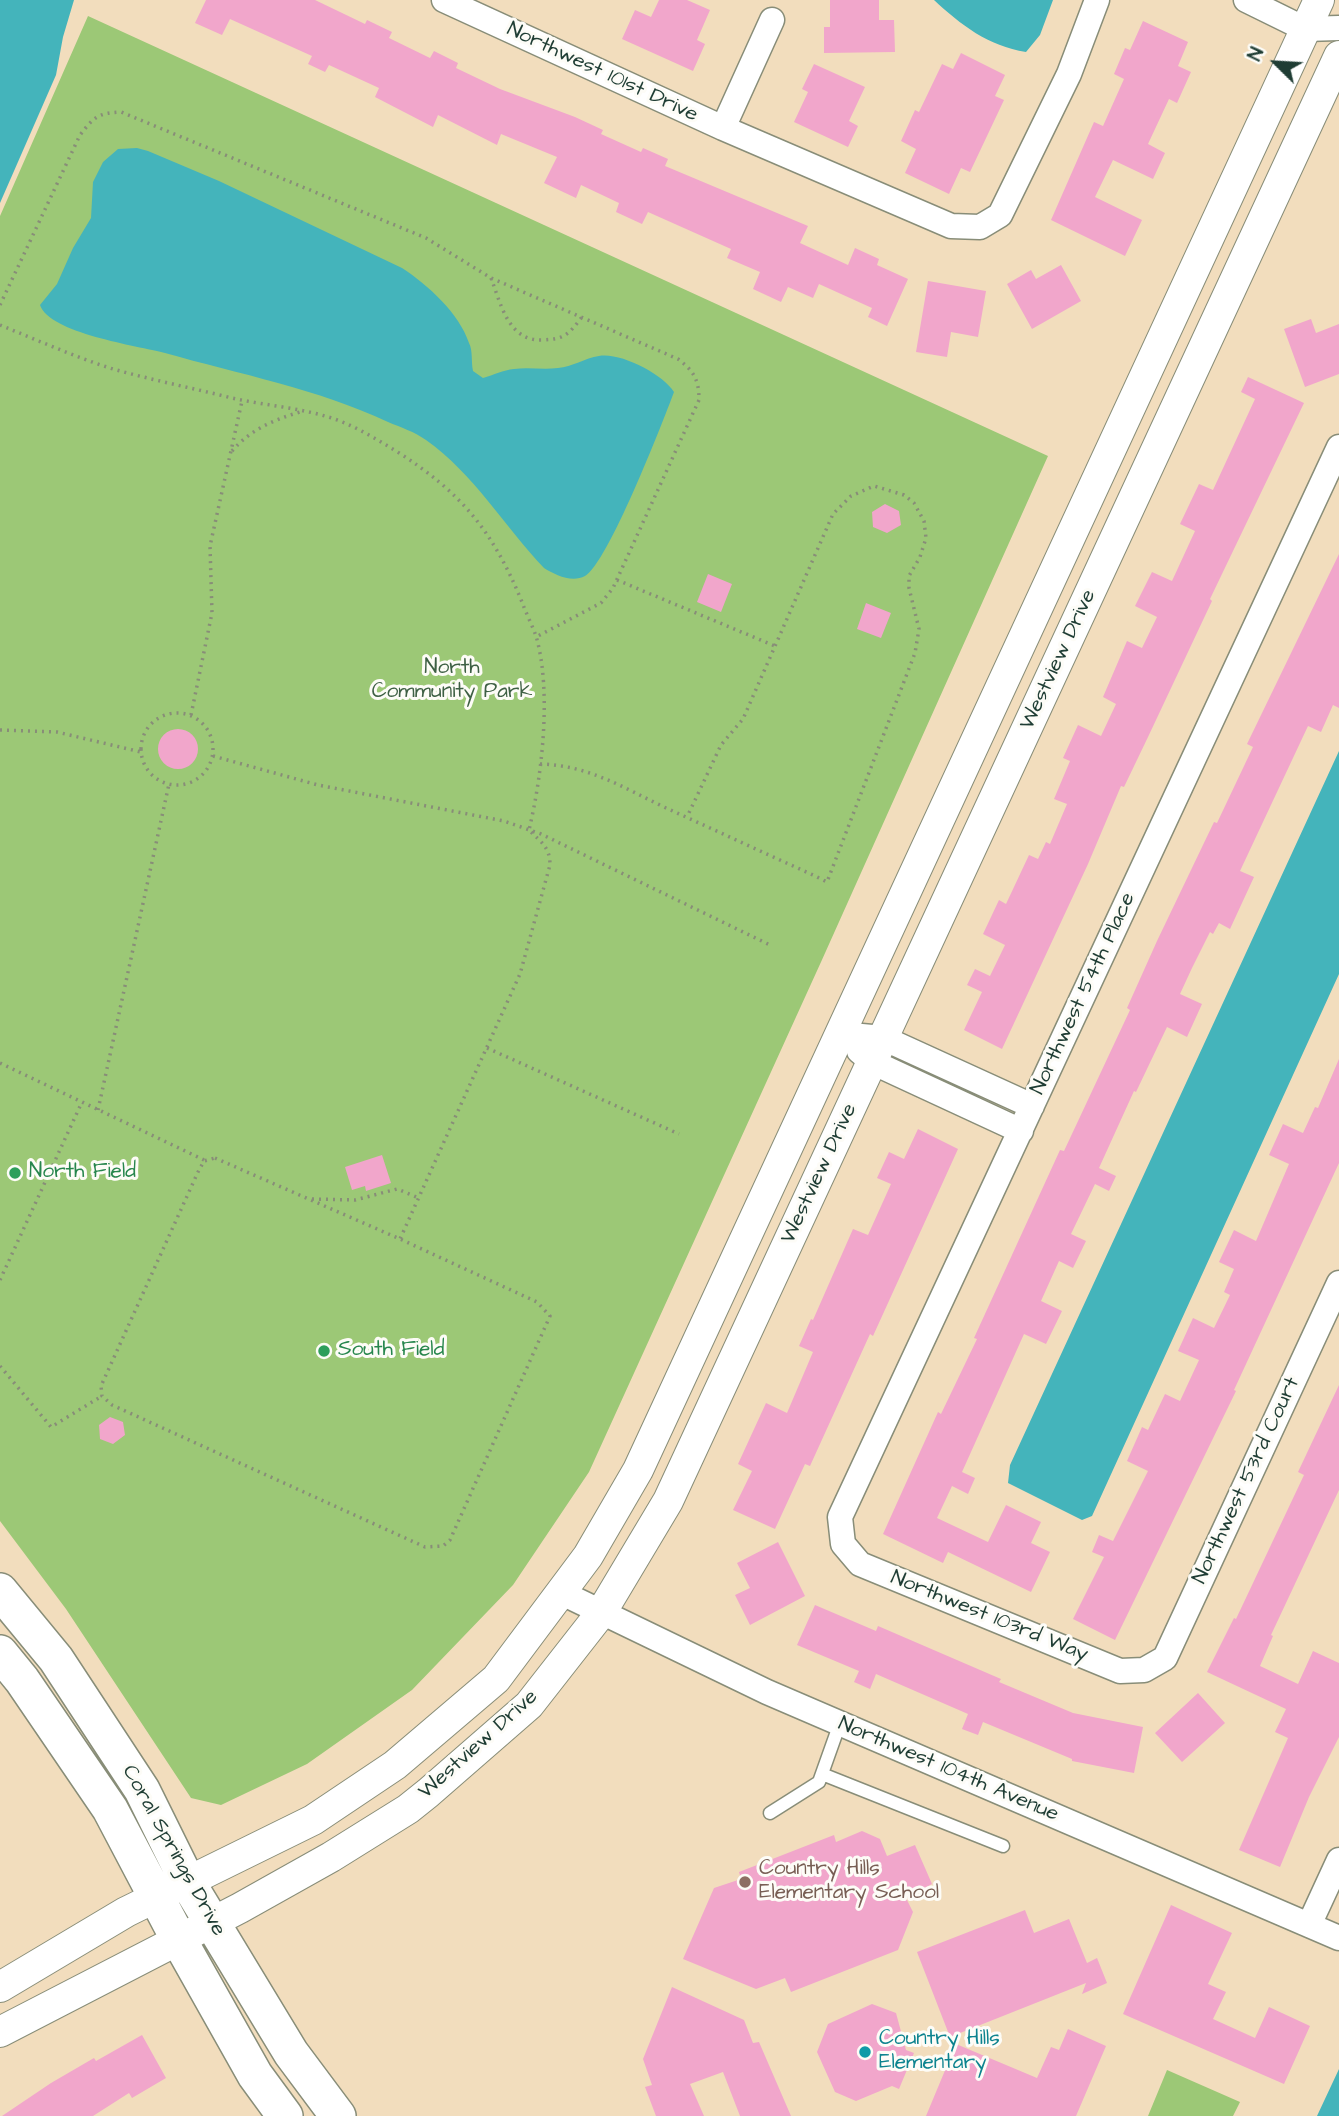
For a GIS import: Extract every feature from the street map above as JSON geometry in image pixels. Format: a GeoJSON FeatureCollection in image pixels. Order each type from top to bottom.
{"type":"FeatureCollection","features":[{"type":"Feature","properties":{"kind":"main road","name":"Coral Springs Drive"},"geometry":{"type":"LineString","coordinates":[[0,1591],[55,1659],[142,1790],[173,1890],[179,1940],[255,2075],[285,2116]]}},
{"type":"Feature","properties":{"kind":"main road","name":"Coral Springs Drive"},"geometry":{"type":"LineString","coordinates":[[0,1653],[22,1680],[110,1809],[173,1890],[213,1923],[291,2053],[338,2116]]}},
{"type":"Feature","properties":{"kind":"street","name":"Northwest 101st Drive"},"geometry":{"type":"LineString","coordinates":[[456,3],[723,128],[951,226],[980,227],[1000,215],[1069,74],[1097,0]]}},
{"type":"Feature","properties":{"kind":"street"},"geometry":{"type":"LineString","coordinates":[[1246,0],[1305,29],[1339,28]]}},
{"type":"Feature","properties":{"kind":"street","name":"Westview Drive"},"geometry":{"type":"LineString","coordinates":[[0,1987],[126,1912],[313,1820],[395,1765],[496,1679],[588,1556],[638,1470],[1319,0]]}},
{"type":"Feature","properties":{"kind":"street"},"geometry":{"type":"LineString","coordinates":[[1328,0],[1339,12]]}},
{"type":"Feature","properties":{"kind":"street","name":"Northwest 101st Drive"},"geometry":{"type":"LineString","coordinates":[[723,128],[772,20]]}},
{"type":"Feature","properties":{"kind":"street","name":"Westview Drive"},"geometry":{"type":"LineString","coordinates":[[0,2032],[213,1923],[331,1857],[408,1809],[529,1705],[601,1613],[668,1501],[1339,56]]}},
{"type":"Feature","properties":{"kind":"street","name":"Northwest 54th Place"},"geometry":{"type":"LineString","coordinates":[[843,1545],[840,1517],[1339,447]]}},
{"type":"Feature","properties":{"kind":"street"},"geometry":{"type":"LineString","coordinates":[[840,1034],[1032,1106]]}},
{"type":"Feature","properties":{"kind":"street"},"geometry":{"type":"LineString","coordinates":[[878,1050],[1021,1131]]}},
{"type":"Feature","properties":{"kind":"street","name":"Northwest 53rd Court"},"geometry":{"type":"LineString","coordinates":[[1144,1670],[1164,1658],[1339,1283]]}},
{"type":"Feature","properties":{"kind":"street","name":"Northwest 103rd Way"},"geometry":{"type":"LineString","coordinates":[[843,1545],[860,1564],[1120,1671],[1144,1670]]}},
{"type":"Feature","properties":{"kind":"street","name":"Northwest 104th Avenue"},"geometry":{"type":"LineString","coordinates":[[562,1593],[767,1692],[1339,1938]]}},
{"type":"Feature","properties":{"kind":"street"},"geometry":{"type":"LineString","coordinates":[[1309,1924],[1339,1860]]}},
{"type":"Feature","properties":{"kind":"lane"},"geometry":{"type":"LineString","coordinates":[[771,1812],[819,1782],[840,1723]]}},
{"type":"Feature","properties":{"kind":"lane"},"geometry":{"type":"LineString","coordinates":[[822,1774],[1003,1846]]}},
{"type":"Feature","properties":{"kind":"path"},"geometry":{"type":"LineString","coordinates":[[0,305],[80,135],[91,121],[103,113],[121,112],[426,238],[491,278],[678,359],[692,369],[699,384],[699,400],[617,580],[601,603],[536,637]]}},
{"type":"Feature","properties":{"kind":"path"},"geometry":{"type":"LineString","coordinates":[[491,278],[513,328],[531,340],[558,339],[570,333],[582,317]]}},
{"type":"Feature","properties":{"kind":"path"},"geometry":{"type":"LineString","coordinates":[[0,325],[114,369],[339,421],[371,435],[432,475],[456,496],[502,556],[536,637],[545,713],[537,799],[529,830]]}},
{"type":"Feature","properties":{"kind":"path"},"geometry":{"type":"LineString","coordinates":[[191,716],[212,614],[209,546],[242,400]]}},
{"type":"Feature","properties":{"kind":"path"},"geometry":{"type":"LineString","coordinates":[[230,452],[245,436],[282,417],[302,411]]}},
{"type":"Feature","properties":{"kind":"path"},"geometry":{"type":"LineString","coordinates":[[540,764],[565,765],[584,770],[827,882],[915,653],[919,629],[909,588],[909,576],[920,557],[926,538],[924,521],[914,503],[904,495],[874,486],[851,496],[833,514],[743,719],[721,745],[687,817]]}},
{"type":"Feature","properties":{"kind":"path"},"geometry":{"type":"LineString","coordinates":[[617,580],[775,646]]}},
{"type":"Feature","properties":{"kind":"path"},"geometry":{"type":"LineString","coordinates":[[179,713],[202,722],[210,732],[213,744],[213,756],[202,776],[181,785],[169,784],[150,773],[141,752],[147,729],[167,714],[179,713]]}},
{"type":"Feature","properties":{"kind":"path"},"geometry":{"type":"LineString","coordinates":[[0,730],[57,732],[141,752]]}},
{"type":"Feature","properties":{"kind":"path"},"geometry":{"type":"LineString","coordinates":[[213,756],[318,785],[504,821],[529,830],[770,945]]}},
{"type":"Feature","properties":{"kind":"path"},"geometry":{"type":"LineString","coordinates":[[98,1110],[169,784]]}},
{"type":"Feature","properties":{"kind":"path"},"geometry":{"type":"LineString","coordinates":[[400,1238],[520,974],[550,865],[547,847],[529,830]]}},
{"type":"Feature","properties":{"kind":"path"},"geometry":{"type":"LineString","coordinates":[[487,1048],[679,1134]]}},
{"type":"Feature","properties":{"kind":"path"},"geometry":{"type":"LineString","coordinates":[[0,1063],[204,1161]]}},
{"type":"Feature","properties":{"kind":"path"},"geometry":{"type":"LineString","coordinates":[[0,1280],[82,1102]]}},
{"type":"Feature","properties":{"kind":"path"},"geometry":{"type":"LineString","coordinates":[[215,1157],[400,1238],[537,1302],[550,1316],[450,1541],[443,1546],[425,1547],[113,1405],[102,1396],[101,1386],[204,1161],[215,1157]]}},
{"type":"Feature","properties":{"kind":"path"},"geometry":{"type":"LineString","coordinates":[[310,1199],[355,1200],[397,1189],[419,1198]]}},
{"type":"Feature","properties":{"kind":"path"},"geometry":{"type":"LineString","coordinates":[[0,1366],[51,1427],[102,1396]]}},
{"type":"Feature","properties":{"kind":"green space","name":"North Community Park"},"geometry":{"type":"Polygon","coordinates":[[[88,16],[1048,456],[589,1472],[513,1585],[412,1690],[307,1764],[221,1805],[191,1798],[66,1609],[0,1521],[0,216],[88,16]]]}},
{"type":"Feature","properties":{"kind":"green space"},"geometry":{"type":"Polygon","coordinates":[[[1167,2070],[1240,2102],[1233,2116],[1148,2116],[1167,2070]]]}},
{"type":"Feature","properties":{"kind":"water"},"geometry":{"type":"Polygon","coordinates":[[[0,0],[74,0],[56,75],[0,203],[0,0]]]}},
{"type":"Feature","properties":{"kind":"water"},"geometry":{"type":"Polygon","coordinates":[[[934,0],[1053,0],[1040,35],[1026,52],[987,40],[954,18],[934,0]]]}},
{"type":"Feature","properties":{"kind":"water"},"geometry":{"type":"Polygon","coordinates":[[[137,148],[219,181],[402,268],[432,291],[458,321],[470,346],[473,371],[483,378],[502,371],[552,369],[594,357],[608,356],[629,361],[661,378],[674,392],[634,491],[595,566],[585,576],[575,579],[544,568],[459,468],[426,440],[412,432],[361,410],[306,391],[96,337],[76,331],[47,315],[40,305],[57,284],[73,248],[91,218],[93,182],[103,162],[118,149],[137,148]]]}},
{"type":"Feature","properties":{"kind":"water"},"geometry":{"type":"Polygon","coordinates":[[[1339,751],[1339,974],[1092,1516],[1082,1520],[1008,1483],[1010,1465],[1339,751]]]}},
{"type":"Feature","properties":{"kind":"water"},"geometry":{"type":"Polygon","coordinates":[[[1339,2069],[1339,2116],[1317,2116],[1339,2069]]]}},
{"type":"Feature","properties":{"kind":"building"},"geometry":{"type":"Polygon","coordinates":[[[206,0],[315,0],[365,24],[367,20],[392,32],[389,38],[430,58],[434,51],[458,63],[456,68],[500,89],[575,117],[603,130],[601,134],[641,152],[643,148],[668,159],[665,166],[808,226],[800,243],[848,265],[855,248],[879,259],[877,265],[908,279],[887,326],[868,317],[872,308],[819,284],[813,298],[788,287],[781,302],[753,289],[760,272],[727,258],[731,249],[648,212],[642,224],[616,212],[619,203],[581,185],[576,198],[544,183],[557,157],[501,134],[497,145],[438,115],[433,127],[375,97],[379,88],[329,65],[325,72],[308,64],[312,56],[230,19],[222,35],[195,23],[206,0]]]}},
{"type":"Feature","properties":{"kind":"building"},"geometry":{"type":"Polygon","coordinates":[[[659,0],[687,0],[710,10],[697,40],[705,44],[693,71],[622,39],[635,10],[651,17],[659,0]]]}},
{"type":"Feature","properties":{"kind":"building"},"geometry":{"type":"Polygon","coordinates":[[[830,0],[879,0],[879,20],[894,20],[895,52],[824,53],[824,27],[830,27],[830,0]]]}},
{"type":"Feature","properties":{"kind":"building"},"geometry":{"type":"Polygon","coordinates":[[[1143,21],[1188,42],[1178,66],[1191,72],[1177,103],[1169,99],[1148,144],[1165,153],[1153,179],[1113,160],[1095,197],[1142,220],[1125,256],[1051,220],[1094,122],[1103,126],[1124,79],[1114,74],[1125,48],[1130,50],[1143,21]]]}},
{"type":"Feature","properties":{"kind":"building"},"geometry":{"type":"Polygon","coordinates":[[[961,53],[1005,75],[995,96],[1004,100],[970,172],[961,168],[949,194],[905,173],[916,149],[901,141],[915,110],[919,112],[942,64],[953,69],[961,53]]]}},
{"type":"Feature","properties":{"kind":"building"},"geometry":{"type":"Polygon","coordinates":[[[814,64],[865,87],[849,121],[858,126],[848,147],[794,122],[808,92],[802,89],[814,64]]]}},
{"type":"Feature","properties":{"kind":"building"},"geometry":{"type":"Polygon","coordinates":[[[1061,265],[1081,301],[1032,329],[1007,284],[1031,270],[1036,279],[1061,265]]]}},
{"type":"Feature","properties":{"kind":"building"},"geometry":{"type":"Polygon","coordinates":[[[928,281],[986,291],[978,337],[951,332],[947,357],[916,352],[928,281]]]}},
{"type":"Feature","properties":{"kind":"building"},"geometry":{"type":"Polygon","coordinates":[[[1311,319],[1316,333],[1339,324],[1339,374],[1305,387],[1284,329],[1311,319]]]}},
{"type":"Feature","properties":{"kind":"building"},"geometry":{"type":"Polygon","coordinates":[[[1248,377],[1304,403],[1210,599],[1212,601],[1148,737],[1124,787],[1121,786],[1002,1049],[964,1030],[982,992],[967,985],[975,969],[990,976],[1005,945],[983,934],[999,900],[1006,904],[1029,855],[1038,859],[1046,842],[1050,844],[1067,804],[1054,799],[1070,761],[1063,758],[1078,725],[1101,736],[1116,704],[1103,697],[1127,641],[1142,648],[1157,617],[1135,606],[1152,572],[1172,581],[1195,531],[1180,524],[1199,484],[1213,490],[1255,399],[1241,392],[1248,377]]]}},
{"type":"Feature","properties":{"kind":"building"},"geometry":{"type":"Polygon","coordinates":[[[885,504],[899,511],[901,525],[887,533],[873,527],[872,512],[885,504]]]}},
{"type":"Feature","properties":{"kind":"building"},"geometry":{"type":"Polygon","coordinates":[[[1339,554],[1339,708],[1333,705],[1321,732],[1308,726],[1240,871],[1254,877],[1230,929],[1219,923],[1213,934],[1210,932],[1192,968],[1180,994],[1202,1004],[1187,1037],[1167,1027],[1136,1092],[1134,1091],[1099,1168],[1116,1176],[1109,1191],[1095,1184],[1071,1234],[1086,1241],[1073,1268],[1059,1261],[1041,1301],[1062,1311],[1046,1344],[1024,1334],[962,1472],[975,1478],[968,1494],[952,1486],[937,1518],[988,1542],[1006,1505],[1041,1522],[1031,1543],[1050,1552],[1031,1592],[948,1552],[943,1563],[883,1534],[938,1412],[941,1414],[977,1339],[974,1338],[1060,1150],[1064,1151],[1130,1010],[1127,1008],[1157,941],[1253,747],[1247,744],[1339,554]]]}},
{"type":"Feature","properties":{"kind":"building"},"geometry":{"type":"Polygon","coordinates":[[[708,574],[732,584],[721,612],[697,602],[708,574]]]}},
{"type":"Feature","properties":{"kind":"building"},"geometry":{"type":"Polygon","coordinates":[[[866,603],[891,613],[881,638],[857,629],[866,603]]]}},
{"type":"Feature","properties":{"kind":"building"},"geometry":{"type":"Polygon","coordinates":[[[178,729],[186,730],[192,735],[197,741],[197,757],[192,763],[186,768],[178,769],[170,768],[164,763],[159,757],[158,749],[159,741],[164,735],[170,730],[178,729]]]}},
{"type":"Feature","properties":{"kind":"building"},"geometry":{"type":"Polygon","coordinates":[[[1339,1059],[1339,1163],[1234,1390],[1236,1391],[1115,1640],[1073,1619],[1104,1557],[1092,1552],[1099,1535],[1113,1541],[1148,1471],[1127,1461],[1142,1427],[1148,1430],[1165,1394],[1180,1401],[1199,1360],[1178,1351],[1193,1318],[1214,1328],[1230,1295],[1224,1292],[1234,1269],[1219,1262],[1234,1230],[1256,1241],[1289,1164],[1269,1155],[1283,1124],[1303,1133],[1315,1107],[1318,1108],[1339,1059]]]}},
{"type":"Feature","properties":{"kind":"building"},"geometry":{"type":"Polygon","coordinates":[[[918,1129],[958,1149],[873,1336],[870,1334],[810,1466],[805,1464],[775,1529],[733,1510],[752,1471],[738,1464],[766,1403],[787,1413],[813,1352],[799,1346],[811,1319],[813,1320],[853,1229],[868,1235],[891,1184],[877,1178],[889,1152],[904,1159],[918,1129]]]}},
{"type":"Feature","properties":{"kind":"building"},"geometry":{"type":"Polygon","coordinates":[[[382,1155],[391,1183],[366,1191],[365,1186],[352,1190],[345,1167],[382,1155]]]}},
{"type":"Feature","properties":{"kind":"building"},"geometry":{"type":"Polygon","coordinates":[[[1339,1385],[1339,1490],[1271,1635],[1273,1636],[1260,1666],[1298,1684],[1313,1651],[1339,1663],[1339,1737],[1309,1797],[1280,1867],[1239,1850],[1288,1738],[1275,1732],[1286,1709],[1207,1672],[1234,1618],[1236,1619],[1304,1475],[1298,1472],[1339,1385]]]}},
{"type":"Feature","properties":{"kind":"building"},"geometry":{"type":"Polygon","coordinates":[[[110,1417],[123,1422],[125,1435],[113,1444],[100,1439],[99,1425],[110,1417]]]}},
{"type":"Feature","properties":{"kind":"building"},"geometry":{"type":"Polygon","coordinates":[[[778,1542],[805,1596],[750,1625],[735,1595],[750,1588],[737,1563],[778,1542]]]}},
{"type":"Feature","properties":{"kind":"building"},"geometry":{"type":"Polygon","coordinates":[[[815,1605],[876,1631],[878,1626],[1073,1713],[1143,1727],[1134,1773],[1072,1761],[983,1722],[978,1735],[962,1729],[968,1714],[876,1674],[870,1689],[854,1682],[859,1671],[797,1645],[815,1605]]]}},
{"type":"Feature","properties":{"kind":"building"},"geometry":{"type":"Polygon","coordinates":[[[1198,1693],[1225,1723],[1182,1762],[1155,1733],[1198,1693]]]}},
{"type":"Feature","properties":{"kind":"building"},"geometry":{"type":"Polygon","coordinates":[[[862,1831],[880,1839],[887,1856],[915,1845],[932,1884],[906,1898],[913,1912],[898,1950],[791,1992],[785,1978],[756,1989],[683,1959],[714,1888],[741,1879],[739,1872],[834,1835],[836,1842],[862,1831]]]}},
{"type":"Feature","properties":{"kind":"building"},"geometry":{"type":"Polygon","coordinates":[[[1171,1905],[1232,1933],[1208,1984],[1226,1992],[1213,2019],[1255,2038],[1269,2007],[1310,2026],[1284,2084],[1123,2014],[1171,1905]]]}},
{"type":"Feature","properties":{"kind":"building"},"geometry":{"type":"Polygon","coordinates":[[[1025,1910],[1034,1933],[1069,1919],[1087,1963],[1097,1958],[1107,1983],[1082,1994],[1086,1983],[950,2037],[917,1952],[1025,1910]]]}},
{"type":"Feature","properties":{"kind":"building"},"geometry":{"type":"Polygon","coordinates":[[[672,1987],[744,2020],[753,2043],[759,2042],[791,2116],[740,2116],[723,2072],[690,2084],[704,2116],[656,2116],[645,2087],[652,2085],[643,2059],[672,1987]]]}},
{"type":"Feature","properties":{"kind":"building","name":"Country Hills Elementary"},"geometry":{"type":"Polygon","coordinates":[[[872,2004],[896,2013],[906,2050],[914,2053],[899,2089],[892,2086],[856,2101],[835,2092],[817,2052],[828,2024],[872,2004]]]}},
{"type":"Feature","properties":{"kind":"building"},"geometry":{"type":"Polygon","coordinates":[[[1068,2029],[1106,2046],[1076,2116],[926,2116],[956,2044],[1037,2078],[1051,2047],[1059,2050],[1068,2029]]]}},
{"type":"Feature","properties":{"kind":"building"},"geometry":{"type":"Polygon","coordinates":[[[142,2035],[166,2078],[132,2098],[129,2093],[93,2116],[2,2116],[94,2058],[96,2061],[142,2035]]]}},
{"type":"Feature","properties":{"kind":"place","name":"North Field"},"geometry":{"type":"Point","coordinates":[15,1173]}},
{"type":"Feature","properties":{"kind":"place","name":"South Field"},"geometry":{"type":"Point","coordinates":[324,1351]}},
{"type":"Feature","properties":{"kind":"place","name":"Country Hills Elementary School"},"geometry":{"type":"Point","coordinates":[745,1882]}},
{"type":"Feature","properties":{"kind":"place","name":"Country Hills Elementary"},"geometry":{"type":"Point","coordinates":[865,2052]}}]}
